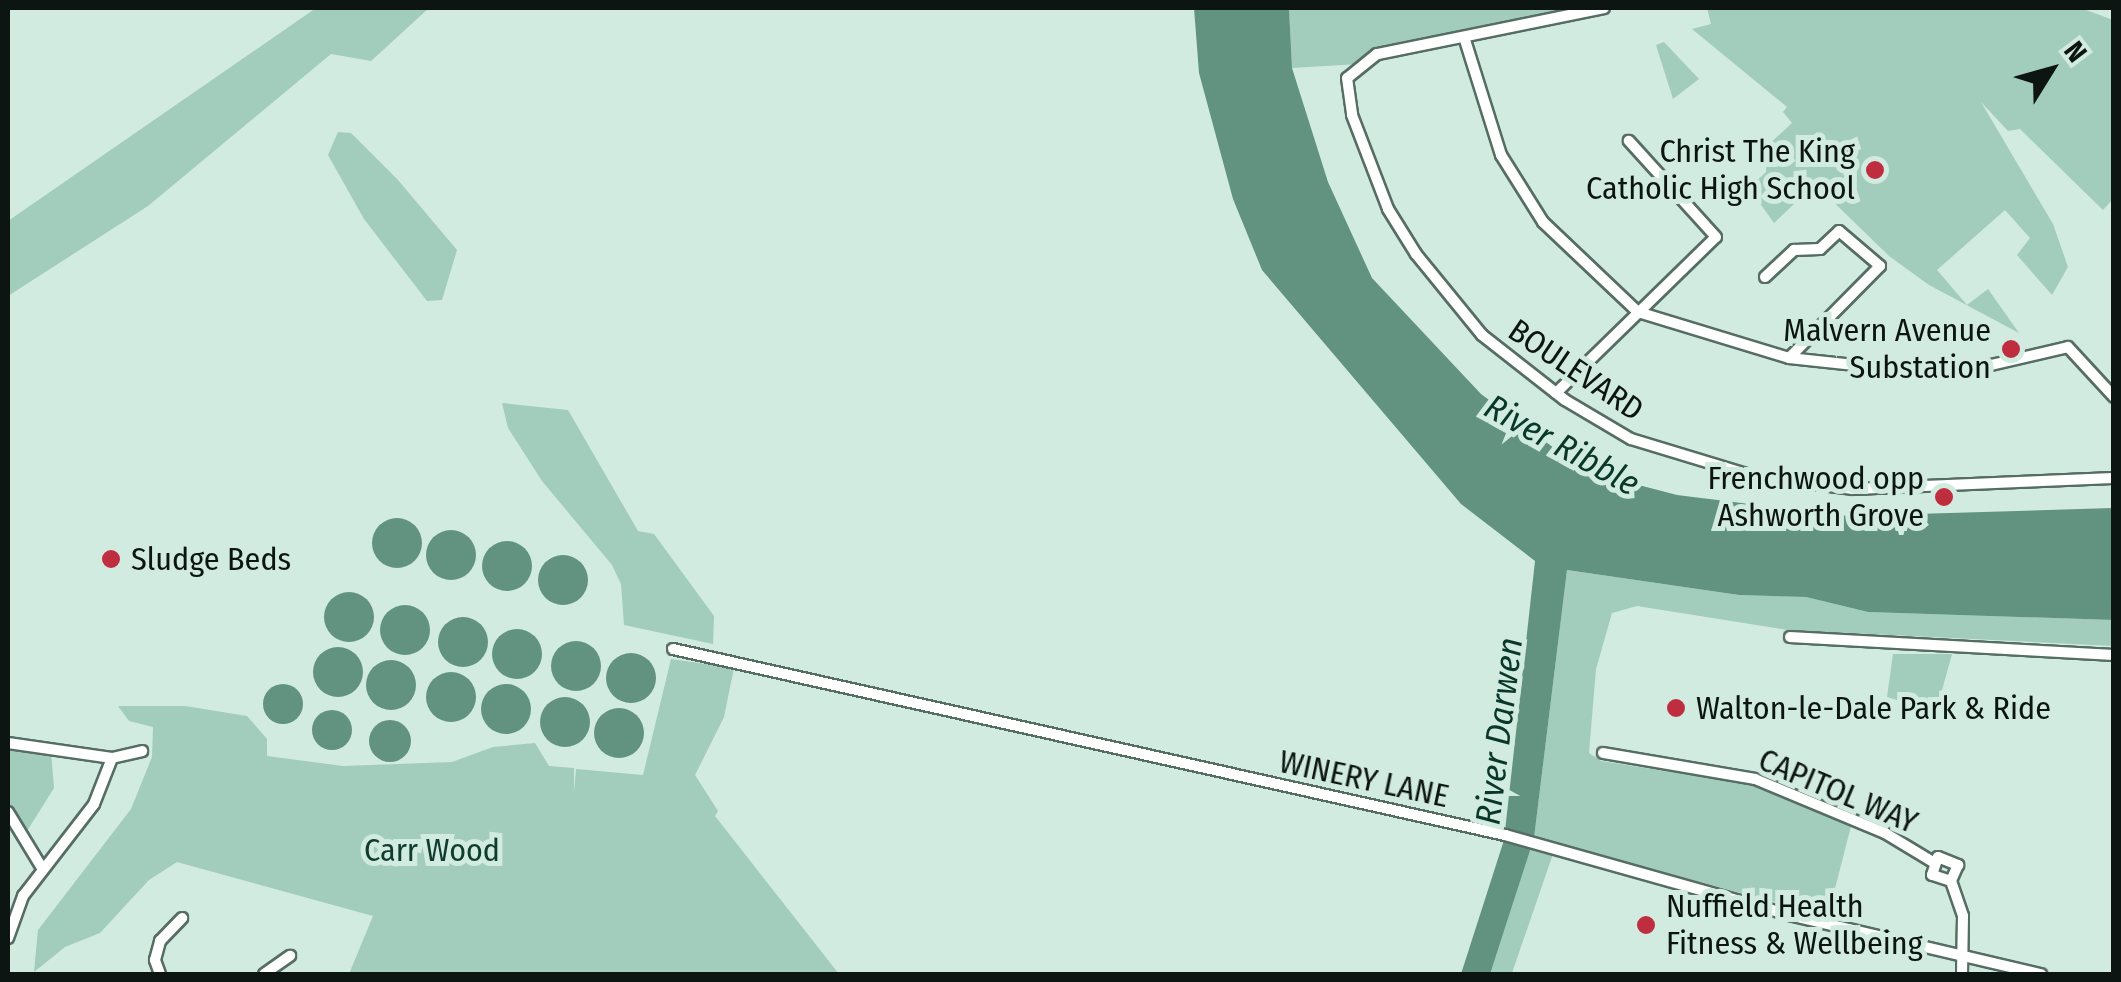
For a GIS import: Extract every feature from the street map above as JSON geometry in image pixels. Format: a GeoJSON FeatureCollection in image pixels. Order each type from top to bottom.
{"type":"FeatureCollection","features":[{"type":"Feature","properties":{"kind":"street"},"geometry":{"type":"LineString","coordinates":[[1604,8],[1465,40],[1501,155],[1543,222],[1638,312],[1789,358],[1948,376],[2068,347],[2114,398]]}},
{"type":"Feature","properties":{"kind":"street","name":"BOULEVARD"},"geometry":{"type":"LineString","coordinates":[[1465,40],[1377,54],[1347,78],[1364,157],[1416,254],[1482,335],[1556,393],[1654,449],[1756,477],[1853,489],[2114,478]]}},
{"type":"Feature","properties":{"kind":"street"},"geometry":{"type":"LineString","coordinates":[[1556,393],[1716,237],[1629,142]]}},
{"type":"Feature","properties":{"kind":"street"},"geometry":{"type":"LineString","coordinates":[[1765,276],[1794,250],[1820,248],[1839,230],[1880,266],[1789,358]]}},
{"type":"Feature","properties":{"kind":"street"},"geometry":{"type":"LineString","coordinates":[[1790,637],[2114,655]]}},
{"type":"Feature","properties":{"kind":"street","name":"WINERY LANE"},"geometry":{"type":"LineString","coordinates":[[673,649],[1507,836],[2041,974]]}},
{"type":"Feature","properties":{"kind":"street"},"geometry":{"type":"LineString","coordinates":[[8,743],[112,758],[142,750]]}},
{"type":"Feature","properties":{"kind":"street","name":"CAPITOL WAY"},"geometry":{"type":"LineString","coordinates":[[1603,753],[1755,779],[1885,833],[1933,862],[1936,880],[1951,881]]}},
{"type":"Feature","properties":{"kind":"street"},"geometry":{"type":"LineString","coordinates":[[8,938],[42,868],[94,804],[112,758]]}},
{"type":"Feature","properties":{"kind":"street"},"geometry":{"type":"LineString","coordinates":[[8,812],[42,868]]}},
{"type":"Feature","properties":{"kind":"street","name":"CAPITOL WAY"},"geometry":{"type":"LineString","coordinates":[[1933,862],[1944,856],[1955,861],[1951,881],[1963,916],[1966,956],[1962,974]]}},
{"type":"Feature","properties":{"kind":"street"},"geometry":{"type":"LineString","coordinates":[[160,974],[155,960],[162,934],[182,918]]}},
{"type":"Feature","properties":{"kind":"street"},"geometry":{"type":"LineString","coordinates":[[148,924],[162,934]]}},
{"type":"Feature","properties":{"kind":"street"},"geometry":{"type":"LineString","coordinates":[[264,974],[290,956]]}},
{"type":"Feature","properties":{"kind":"green space"},"geometry":{"type":"Polygon","coordinates":[[[316,8],[429,8],[371,61],[331,54],[148,206],[8,296],[8,221],[316,8]]]}},
{"type":"Feature","properties":{"kind":"green space"},"geometry":{"type":"Polygon","coordinates":[[[1289,8],[1601,8],[1377,54],[1359,64],[1292,68],[1289,8]]]}},
{"type":"Feature","properties":{"kind":"green space"},"geometry":{"type":"Polygon","coordinates":[[[1707,8],[2081,8],[2113,20],[2113,199],[2103,210],[2020,129],[2008,131],[1981,102],[2053,224],[2068,267],[2052,295],[2017,255],[2030,238],[2005,210],[1937,270],[1967,305],[1988,289],[2019,333],[1929,285],[1889,256],[1815,184],[1774,223],[1749,188],[1766,172],[1767,146],[1792,123],[1783,112],[1787,107],[1692,29],[1711,24],[1707,8]]]}},
{"type":"Feature","properties":{"kind":"green space"},"geometry":{"type":"Polygon","coordinates":[[[1664,42],[1699,79],[1673,99],[1656,45],[1664,42]]]}},
{"type":"Feature","properties":{"kind":"green space"},"geometry":{"type":"Polygon","coordinates":[[[338,132],[351,133],[398,180],[457,250],[442,300],[427,301],[364,219],[328,155],[338,132]]]}},
{"type":"Feature","properties":{"kind":"green space"},"geometry":{"type":"Polygon","coordinates":[[[502,403],[568,410],[638,531],[654,534],[714,616],[713,644],[624,625],[621,584],[612,565],[542,481],[508,428],[502,403]]]}},
{"type":"Feature","properties":{"kind":"green space"},"geometry":{"type":"Polygon","coordinates":[[[1567,570],[1739,595],[1806,597],[1868,612],[2113,620],[2113,646],[1788,630],[1637,606],[1612,613],[1596,669],[1589,753],[1601,761],[1748,784],[1851,826],[1828,916],[1534,838],[1567,570]]]}},
{"type":"Feature","properties":{"kind":"green space"},"geometry":{"type":"Polygon","coordinates":[[[1893,654],[1952,654],[1936,712],[1887,697],[1893,654]]]}},
{"type":"Feature","properties":{"kind":"green space","name":"Carr Wood"},"geometry":{"type":"Polygon","coordinates":[[[671,659],[734,668],[724,717],[695,775],[718,811],[715,816],[839,974],[349,974],[373,916],[177,862],[149,880],[100,933],[65,947],[34,972],[38,930],[131,809],[152,757],[153,727],[129,721],[118,706],[185,706],[247,716],[267,739],[267,756],[343,766],[452,762],[493,747],[535,743],[549,766],[574,768],[574,792],[576,769],[643,775],[671,659]]]}},
{"type":"Feature","properties":{"kind":"green space"},"geometry":{"type":"Polygon","coordinates":[[[8,743],[51,752],[54,788],[27,831],[8,812],[8,743]]]}},
{"type":"Feature","properties":{"kind":"green space"},"geometry":{"type":"Polygon","coordinates":[[[1530,847],[1553,855],[1512,974],[1487,973],[1530,847]]]}},
{"type":"Feature","properties":{"kind":"shaded area"},"geometry":{"type":"Polygon","coordinates":[[[1194,8],[1289,8],[1292,68],[1328,182],[1372,278],[1481,394],[1585,471],[1677,495],[1848,516],[2113,508],[2113,620],[1868,612],[1806,597],[1739,595],[1567,570],[1534,838],[1490,974],[1461,974],[1504,840],[1535,561],[1461,504],[1262,270],[1233,199],[1199,73],[1194,8]]]}},
{"type":"Feature","properties":{"kind":"shaded area"},"geometry":{"type":"Polygon","coordinates":[[[397,518],[414,526],[422,543],[414,560],[397,568],[380,560],[372,543],[380,526],[397,518]]]}},
{"type":"Feature","properties":{"kind":"shaded area"},"geometry":{"type":"Polygon","coordinates":[[[451,530],[469,537],[476,555],[469,573],[451,580],[433,573],[426,555],[433,537],[451,530]]]}},
{"type":"Feature","properties":{"kind":"shaded area"},"geometry":{"type":"Polygon","coordinates":[[[507,541],[524,549],[532,566],[524,583],[507,591],[490,583],[482,566],[490,549],[507,541]]]}},
{"type":"Feature","properties":{"kind":"shaded area"},"geometry":{"type":"Polygon","coordinates":[[[563,555],[581,562],[588,580],[581,598],[563,605],[545,598],[538,580],[545,562],[563,555]]]}},
{"type":"Feature","properties":{"kind":"shaded area"},"geometry":{"type":"Polygon","coordinates":[[[349,592],[366,600],[374,617],[366,634],[349,642],[332,634],[324,617],[332,600],[349,592]]]}},
{"type":"Feature","properties":{"kind":"shaded area"},"geometry":{"type":"Polygon","coordinates":[[[405,605],[422,613],[430,630],[422,647],[405,655],[388,647],[380,630],[388,613],[405,605]]]}},
{"type":"Feature","properties":{"kind":"shaded area"},"geometry":{"type":"Polygon","coordinates":[[[463,617],[481,624],[488,642],[481,660],[463,667],[445,660],[438,642],[445,624],[463,617]]]}},
{"type":"Feature","properties":{"kind":"shaded area"},"geometry":{"type":"Polygon","coordinates":[[[517,629],[535,636],[542,654],[535,672],[517,679],[499,672],[492,654],[499,636],[517,629]]]}},
{"type":"Feature","properties":{"kind":"shaded area"},"geometry":{"type":"Polygon","coordinates":[[[576,641],[593,649],[601,666],[593,683],[576,691],[559,683],[551,666],[559,649],[576,641]]]}},
{"type":"Feature","properties":{"kind":"shaded area"},"geometry":{"type":"Polygon","coordinates":[[[338,647],[355,655],[363,672],[355,689],[338,697],[321,689],[313,672],[321,655],[338,647]]]}},
{"type":"Feature","properties":{"kind":"shaded area"},"geometry":{"type":"Polygon","coordinates":[[[631,653],[648,661],[656,678],[648,695],[631,703],[614,695],[606,678],[614,661],[631,653]]]}},
{"type":"Feature","properties":{"kind":"shaded area"},"geometry":{"type":"Polygon","coordinates":[[[391,660],[408,668],[416,685],[408,702],[391,710],[374,702],[366,685],[374,668],[391,660]]]}},
{"type":"Feature","properties":{"kind":"shaded area"},"geometry":{"type":"Polygon","coordinates":[[[451,672],[469,679],[476,697],[469,715],[451,722],[433,715],[426,697],[433,679],[451,672]]]}},
{"type":"Feature","properties":{"kind":"shaded area"},"geometry":{"type":"Polygon","coordinates":[[[283,684],[297,690],[303,704],[297,718],[283,724],[269,718],[263,704],[269,690],[283,684]]]}},
{"type":"Feature","properties":{"kind":"shaded area"},"geometry":{"type":"Polygon","coordinates":[[[506,684],[524,691],[531,709],[524,727],[506,734],[488,727],[481,709],[488,691],[506,684]]]}},
{"type":"Feature","properties":{"kind":"shaded area"},"geometry":{"type":"Polygon","coordinates":[[[565,697],[582,705],[590,722],[582,739],[565,747],[548,739],[540,722],[548,705],[565,697]]]}},
{"type":"Feature","properties":{"kind":"shaded area"},"geometry":{"type":"Polygon","coordinates":[[[619,708],[636,716],[644,733],[636,750],[619,758],[602,750],[594,733],[602,716],[619,708]]]}},
{"type":"Feature","properties":{"kind":"shaded area"},"geometry":{"type":"Polygon","coordinates":[[[332,710],[346,716],[352,730],[346,744],[332,750],[318,744],[312,730],[318,716],[332,710]]]}},
{"type":"Feature","properties":{"kind":"shaded area"},"geometry":{"type":"Polygon","coordinates":[[[390,720],[405,726],[411,741],[405,756],[390,762],[375,756],[369,741],[375,726],[390,720]]]}},
{"type":"Feature","properties":{"kind":"place","name":"Christ The King Catholic High School"},"geometry":{"type":"Point","coordinates":[1875,170]}},
{"type":"Feature","properties":{"kind":"place","name":"Malvern Avenue Substation"},"geometry":{"type":"Point","coordinates":[2011,349]}},
{"type":"Feature","properties":{"kind":"place","name":"Frenchwood opp Ashworth Grove"},"geometry":{"type":"Point","coordinates":[1944,497]}},
{"type":"Feature","properties":{"kind":"place","name":"Sludge Beds"},"geometry":{"type":"Point","coordinates":[111,559]}},
{"type":"Feature","properties":{"kind":"place","name":"Walton-le-Dale Park & Ride"},"geometry":{"type":"Point","coordinates":[1676,708]}},
{"type":"Feature","properties":{"kind":"place","name":"Nuffield Health Fitness & Wellbeing"},"geometry":{"type":"Point","coordinates":[1646,925]}},
{"type":"Feature","properties":{"kind":"water label","name":"River Ribble"},"geometry":{"type":"Point","coordinates":[1562,445]}},
{"type":"Feature","properties":{"kind":"water label","name":"River Darwen"},"geometry":{"type":"Point","coordinates":[1499,731]}}]}
